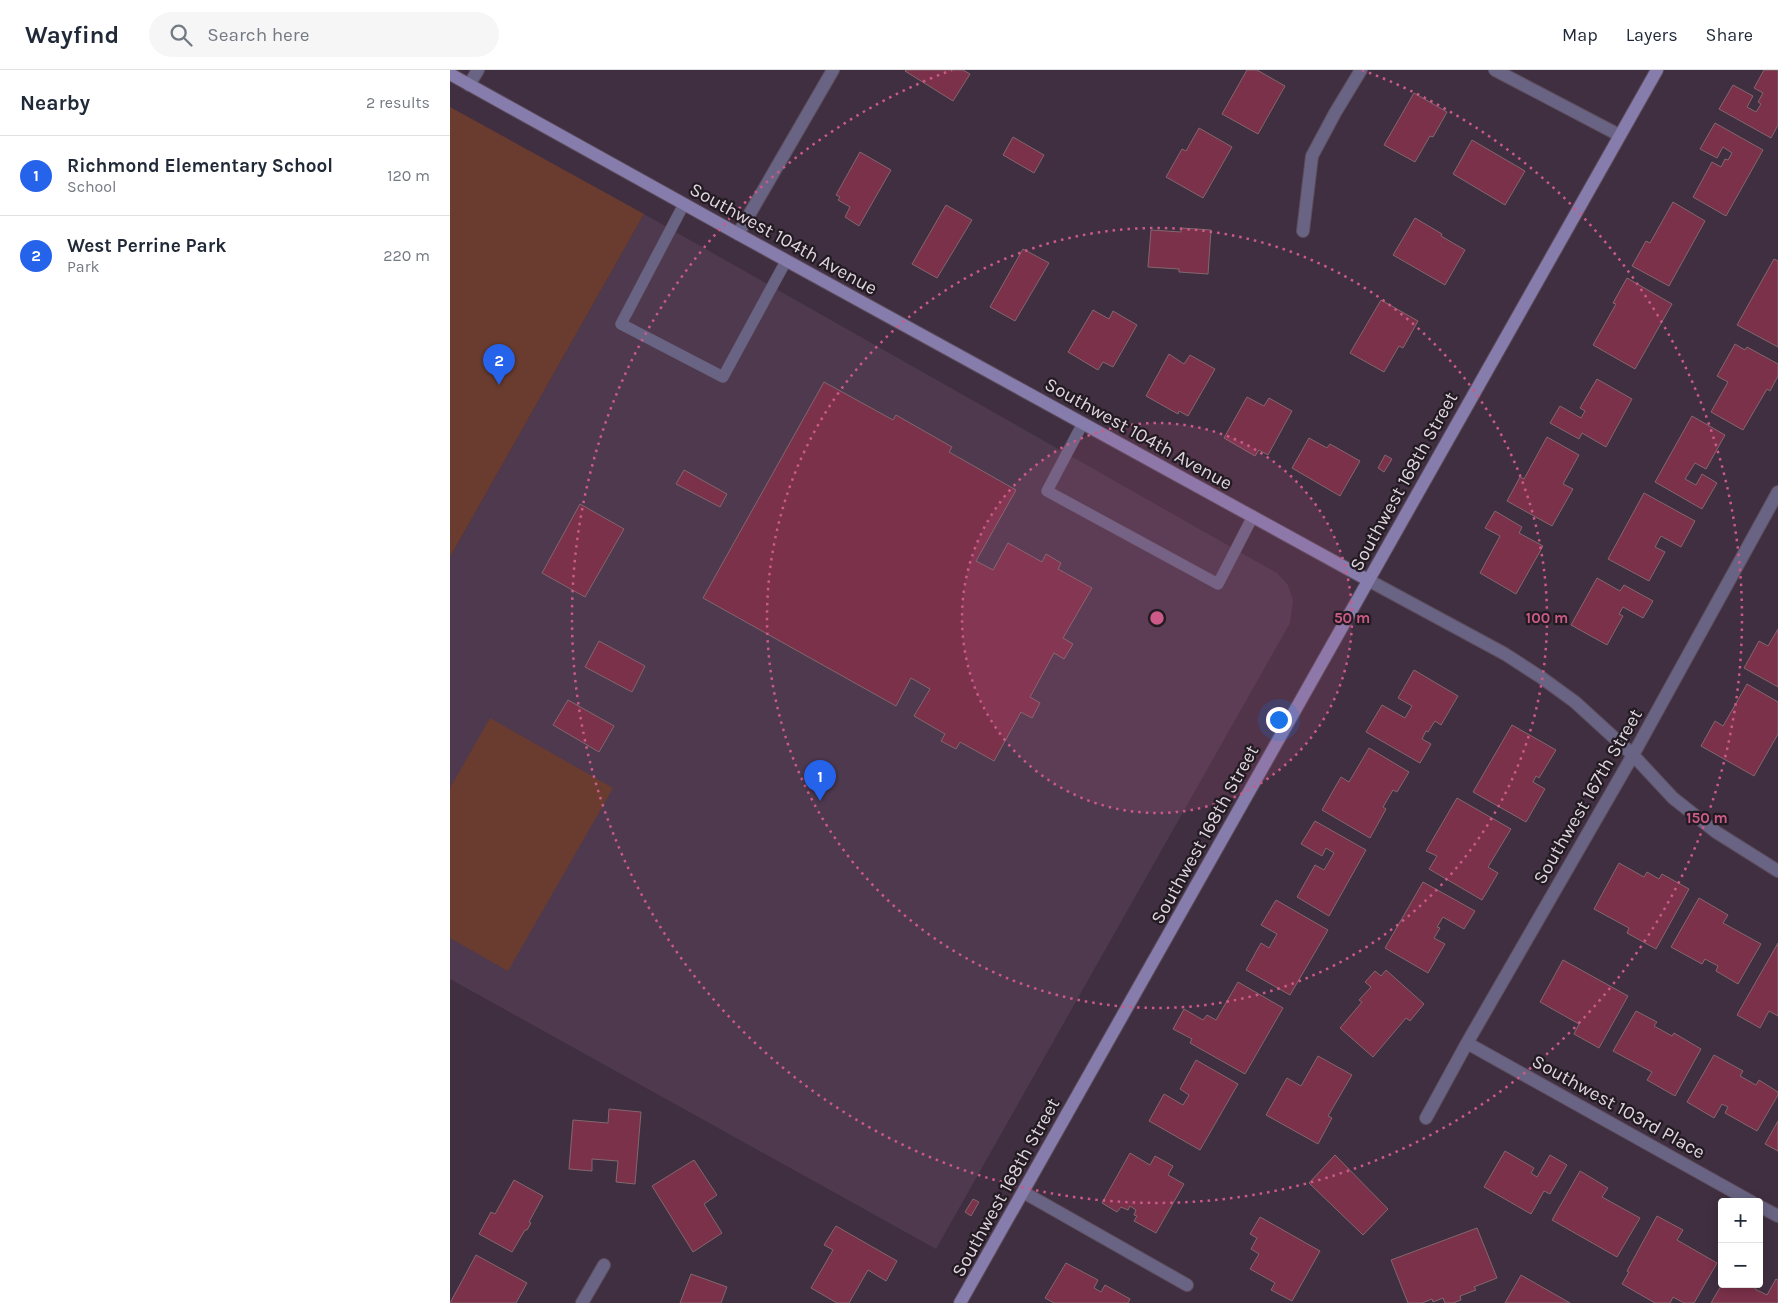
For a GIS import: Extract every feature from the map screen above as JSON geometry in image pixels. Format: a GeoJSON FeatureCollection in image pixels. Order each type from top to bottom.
{"type":"FeatureCollection","features":[{"type":"Feature","properties":{"kind":"street"},"geometry":{"type":"LineString","coordinates":[[469,85],[478,70]]}},
{"type":"Feature","properties":{"kind":"street"},"geometry":{"type":"LineString","coordinates":[[738,234],[833,70]]}},
{"type":"Feature","properties":{"kind":"street"},"geometry":{"type":"LineString","coordinates":[[1303,231],[1312,156],[1361,70]]}},
{"type":"Feature","properties":{"kind":"street"},"geometry":{"type":"LineString","coordinates":[[1494,70],[1619,135]]}},
{"type":"Feature","properties":{"kind":"street","name":"Southwest 168th Street"},"geometry":{"type":"LineString","coordinates":[[960,1303],[1657,70]]}},
{"type":"Feature","properties":{"kind":"street","name":"Southwest 104th Avenue"},"geometry":{"type":"LineString","coordinates":[[450,74],[786,261],[1505,654],[1574,702],[1633,755],[1673,798],[1716,832],[1778,871]]}},
{"type":"Feature","properties":{"kind":"street","name":"Southwest 167th Street"},"geometry":{"type":"LineString","coordinates":[[1426,1118],[1633,755],[1778,492]]}},
{"type":"Feature","properties":{"kind":"street","name":"Southwest 103rd Place"},"geometry":{"type":"LineString","coordinates":[[1468,1043],[1745,1198]]}},
{"type":"Feature","properties":{"kind":"street"},"geometry":{"type":"LineString","coordinates":[[1023,1192],[1187,1285]]}},
{"type":"Feature","properties":{"kind":"street"},"geometry":{"type":"LineString","coordinates":[[1763,1208],[1778,1216]]}},
{"type":"Feature","properties":{"kind":"street"},"geometry":{"type":"LineString","coordinates":[[582,1303],[604,1265]]}},
{"type":"Feature","properties":{"kind":"lane"},"geometry":{"type":"LineString","coordinates":[[684,204],[621,324],[723,378],[786,261]]}},
{"type":"Feature","properties":{"kind":"lane"},"geometry":{"type":"LineString","coordinates":[[1083,423],[1048,491],[1218,584],[1253,516]]}},
{"type":"Feature","properties":{"kind":"shaded area"},"geometry":{"type":"Polygon","coordinates":[[[450,107],[644,214],[450,557],[450,107]]]}},
{"type":"Feature","properties":{"kind":"shaded area"},"geometry":{"type":"Polygon","coordinates":[[[644,214],[1277,573],[1288,585],[1293,600],[1290,623],[936,1249],[450,979],[450,557],[644,214]]]}},
{"type":"Feature","properties":{"kind":"shaded area"},"geometry":{"type":"Polygon","coordinates":[[[490,718],[613,788],[508,971],[450,938],[450,788],[490,718]]]}},
{"type":"Feature","properties":{"kind":"building"},"geometry":{"type":"Polygon","coordinates":[[[906,70],[963,70],[970,74],[953,101],[906,70]]]}},
{"type":"Feature","properties":{"kind":"building"},"geometry":{"type":"Polygon","coordinates":[[[1247,70],[1257,70],[1285,86],[1258,134],[1222,114],[1247,70]]]}},
{"type":"Feature","properties":{"kind":"building"},"geometry":{"type":"Polygon","coordinates":[[[1764,70],[1778,70],[1778,125],[1771,138],[1719,109],[1733,85],[1753,96],[1747,107],[1756,112],[1761,104],[1758,102],[1763,93],[1754,88],[1764,70]]]}},
{"type":"Feature","properties":{"kind":"building"},"geometry":{"type":"Polygon","coordinates":[[[1414,93],[1447,112],[1433,137],[1430,136],[1415,162],[1384,145],[1414,93]]]}},
{"type":"Feature","properties":{"kind":"building"},"geometry":{"type":"Polygon","coordinates":[[[1715,123],[1763,150],[1726,216],[1693,197],[1712,162],[1721,167],[1725,159],[1728,160],[1732,153],[1723,147],[1717,158],[1700,149],[1715,123]]]}},
{"type":"Feature","properties":{"kind":"building"},"geometry":{"type":"Polygon","coordinates":[[[1199,128],[1232,147],[1203,198],[1166,177],[1182,149],[1186,151],[1199,128]]]}},
{"type":"Feature","properties":{"kind":"building"},"geometry":{"type":"Polygon","coordinates":[[[1013,137],[1044,155],[1034,173],[1003,155],[1013,137]]]}},
{"type":"Feature","properties":{"kind":"building"},"geometry":{"type":"Polygon","coordinates":[[[1472,140],[1525,171],[1505,205],[1453,174],[1472,140]]]}},
{"type":"Feature","properties":{"kind":"building"},"geometry":{"type":"Polygon","coordinates":[[[860,152],[891,170],[859,226],[845,217],[850,207],[838,200],[840,197],[836,195],[860,152]]]}},
{"type":"Feature","properties":{"kind":"building"},"geometry":{"type":"Polygon","coordinates":[[[1673,202],[1705,221],[1669,286],[1632,266],[1646,241],[1650,243],[1673,202]]]}},
{"type":"Feature","properties":{"kind":"building"},"geometry":{"type":"Polygon","coordinates":[[[946,205],[972,220],[937,278],[912,264],[946,205]]]}},
{"type":"Feature","properties":{"kind":"building"},"geometry":{"type":"Polygon","coordinates":[[[1415,218],[1465,250],[1445,285],[1393,255],[1415,218]]]}},
{"type":"Feature","properties":{"kind":"building"},"geometry":{"type":"Polygon","coordinates":[[[1181,228],[1211,230],[1208,274],[1179,272],[1179,269],[1148,267],[1151,230],[1181,232],[1181,228]]]}},
{"type":"Feature","properties":{"kind":"building"},"geometry":{"type":"Polygon","coordinates":[[[1023,249],[1049,263],[1015,321],[990,307],[1023,249]]]}},
{"type":"Feature","properties":{"kind":"building"},"geometry":{"type":"Polygon","coordinates":[[[1774,259],[1778,261],[1778,347],[1737,325],[1774,259]]]}},
{"type":"Feature","properties":{"kind":"building"},"geometry":{"type":"Polygon","coordinates":[[[1627,278],[1672,304],[1635,369],[1593,345],[1616,304],[1613,303],[1627,278]]]}},
{"type":"Feature","properties":{"kind":"building"},"geometry":{"type":"Polygon","coordinates":[[[1381,300],[1418,321],[1403,348],[1399,346],[1384,372],[1350,353],[1381,300]]]}},
{"type":"Feature","properties":{"kind":"building"},"geometry":{"type":"Polygon","coordinates":[[[1093,310],[1109,319],[1113,311],[1137,325],[1113,367],[1103,362],[1098,370],[1068,352],[1093,310]]]}},
{"type":"Feature","properties":{"kind":"building"},"geometry":{"type":"Polygon","coordinates":[[[1735,344],[1745,350],[1747,347],[1778,364],[1778,376],[1770,391],[1767,389],[1743,430],[1711,412],[1728,382],[1717,376],[1735,344]]]}},
{"type":"Feature","properties":{"kind":"building"},"geometry":{"type":"Polygon","coordinates":[[[1169,354],[1184,364],[1190,355],[1215,369],[1188,416],[1179,411],[1178,414],[1146,396],[1169,354]]]}},
{"type":"Feature","properties":{"kind":"building"},"geometry":{"type":"Polygon","coordinates":[[[1597,379],[1632,399],[1606,447],[1582,433],[1579,439],[1550,423],[1560,406],[1581,418],[1585,411],[1580,408],[1597,379]]]}},
{"type":"Feature","properties":{"kind":"building"},"geometry":{"type":"Polygon","coordinates":[[[824,382],[893,420],[896,415],[952,447],[949,452],[1016,490],[976,561],[993,570],[1008,543],[1042,562],[1046,554],[1061,563],[1058,569],[1092,588],[1063,638],[1073,644],[1064,659],[1054,653],[1030,697],[1040,703],[1032,718],[1021,712],[994,761],[960,742],[956,749],[941,741],[945,734],[914,716],[930,689],[911,678],[896,706],[703,598],[824,382]]]}},
{"type":"Feature","properties":{"kind":"building"},"geometry":{"type":"Polygon","coordinates":[[[1247,397],[1264,406],[1269,398],[1292,411],[1268,455],[1259,450],[1255,456],[1224,438],[1247,397]]]}},
{"type":"Feature","properties":{"kind":"building"},"geometry":{"type":"Polygon","coordinates":[[[1692,416],[1725,435],[1706,469],[1695,463],[1685,479],[1696,485],[1702,474],[1717,483],[1702,509],[1655,482],[1692,416]]]}},
{"type":"Feature","properties":{"kind":"building"},"geometry":{"type":"Polygon","coordinates":[[[1547,437],[1579,455],[1563,484],[1573,489],[1552,526],[1507,501],[1520,477],[1524,479],[1547,437]]]}},
{"type":"Feature","properties":{"kind":"building"},"geometry":{"type":"Polygon","coordinates":[[[1309,438],[1327,448],[1330,444],[1360,461],[1340,496],[1292,468],[1309,438]]]}},
{"type":"Feature","properties":{"kind":"building"},"geometry":{"type":"Polygon","coordinates":[[[1385,455],[1392,459],[1384,472],[1378,468],[1385,455]]]}},
{"type":"Feature","properties":{"kind":"building"},"geometry":{"type":"Polygon","coordinates":[[[684,470],[727,494],[720,507],[676,484],[684,470]]]}},
{"type":"Feature","properties":{"kind":"building"},"geometry":{"type":"Polygon","coordinates":[[[1644,493],[1695,521],[1681,547],[1661,536],[1655,547],[1665,552],[1649,581],[1608,559],[1644,493]]]}},
{"type":"Feature","properties":{"kind":"building"},"geometry":{"type":"Polygon","coordinates":[[[580,504],[624,529],[585,597],[542,573],[580,504]]]}},
{"type":"Feature","properties":{"kind":"building"},"geometry":{"type":"Polygon","coordinates":[[[1495,511],[1522,527],[1519,533],[1543,546],[1516,594],[1480,573],[1500,536],[1485,528],[1495,511]]]}},
{"type":"Feature","properties":{"kind":"building"},"geometry":{"type":"Polygon","coordinates":[[[1597,578],[1620,591],[1624,585],[1653,601],[1643,618],[1623,607],[1619,614],[1623,616],[1607,645],[1571,625],[1597,578]]]}},
{"type":"Feature","properties":{"kind":"building"},"geometry":{"type":"Polygon","coordinates":[[[1778,629],[1778,687],[1744,668],[1759,641],[1768,646],[1778,629]]]}},
{"type":"Feature","properties":{"kind":"building"},"geometry":{"type":"Polygon","coordinates":[[[599,641],[645,666],[632,692],[585,667],[599,641]]]}},
{"type":"Feature","properties":{"kind":"building"},"geometry":{"type":"Polygon","coordinates":[[[1414,670],[1458,696],[1441,725],[1435,721],[1428,732],[1426,731],[1422,739],[1431,744],[1420,763],[1366,732],[1382,705],[1405,718],[1412,706],[1398,698],[1414,670]]]}},
{"type":"Feature","properties":{"kind":"building"},"geometry":{"type":"Polygon","coordinates":[[[1747,684],[1778,702],[1778,734],[1754,776],[1701,746],[1715,721],[1723,726],[1747,684]]]}},
{"type":"Feature","properties":{"kind":"building"},"geometry":{"type":"Polygon","coordinates":[[[568,700],[614,726],[599,752],[553,725],[568,700]]]}},
{"type":"Feature","properties":{"kind":"building"},"geometry":{"type":"Polygon","coordinates":[[[1512,725],[1556,750],[1539,778],[1536,776],[1533,782],[1545,789],[1526,822],[1473,792],[1512,725]]]}},
{"type":"Feature","properties":{"kind":"building"},"geometry":{"type":"Polygon","coordinates":[[[1369,748],[1409,772],[1397,792],[1393,790],[1383,807],[1386,809],[1370,838],[1322,810],[1341,777],[1349,782],[1369,748]]]}},
{"type":"Feature","properties":{"kind":"building"},"geometry":{"type":"Polygon","coordinates":[[[1457,798],[1511,829],[1488,867],[1498,873],[1482,900],[1429,869],[1437,856],[1426,851],[1457,798]]]}},
{"type":"Feature","properties":{"kind":"building"},"geometry":{"type":"Polygon","coordinates":[[[1315,821],[1366,850],[1329,916],[1297,897],[1315,865],[1324,870],[1334,853],[1326,848],[1322,856],[1301,844],[1315,821]]]}},
{"type":"Feature","properties":{"kind":"building"},"geometry":{"type":"Polygon","coordinates":[[[1619,863],[1644,877],[1647,872],[1659,879],[1662,874],[1689,889],[1656,949],[1627,933],[1629,928],[1594,909],[1619,863]]]}},
{"type":"Feature","properties":{"kind":"building"},"geometry":{"type":"Polygon","coordinates":[[[1423,882],[1475,911],[1464,929],[1443,917],[1437,927],[1440,928],[1434,938],[1445,944],[1428,973],[1385,948],[1423,882]]]}},
{"type":"Feature","properties":{"kind":"building"},"geometry":{"type":"Polygon","coordinates":[[[1699,898],[1728,915],[1723,923],[1761,944],[1738,984],[1716,971],[1718,966],[1705,959],[1702,964],[1671,947],[1699,898]]]}},
{"type":"Feature","properties":{"kind":"building"},"geometry":{"type":"Polygon","coordinates":[[[1276,900],[1328,930],[1290,995],[1246,970],[1261,943],[1269,948],[1277,934],[1261,925],[1276,900]]]}},
{"type":"Feature","properties":{"kind":"building"},"geometry":{"type":"Polygon","coordinates":[[[1778,943],[1778,1016],[1769,1011],[1760,1028],[1737,1015],[1778,943]]]}},
{"type":"Feature","properties":{"kind":"building"},"geometry":{"type":"Polygon","coordinates":[[[1563,960],[1628,996],[1599,1048],[1574,1034],[1579,1024],[1540,1002],[1563,960]]]}},
{"type":"Feature","properties":{"kind":"building"},"geometry":{"type":"Polygon","coordinates":[[[1386,970],[1424,1004],[1410,1021],[1406,1018],[1373,1057],[1340,1028],[1362,1002],[1359,1000],[1371,987],[1365,982],[1375,971],[1381,976],[1386,970]]]}},
{"type":"Feature","properties":{"kind":"building"},"geometry":{"type":"Polygon","coordinates":[[[1238,982],[1283,1008],[1245,1074],[1190,1043],[1192,1039],[1173,1029],[1184,1009],[1203,1020],[1207,1015],[1216,1020],[1238,982]]]}},
{"type":"Feature","properties":{"kind":"building"},"geometry":{"type":"Polygon","coordinates":[[[1636,1011],[1657,1022],[1654,1026],[1672,1036],[1674,1033],[1701,1049],[1675,1096],[1647,1080],[1652,1072],[1613,1051],[1636,1011]]]}},
{"type":"Feature","properties":{"kind":"building"},"geometry":{"type":"Polygon","coordinates":[[[1714,1055],[1743,1071],[1740,1076],[1756,1085],[1759,1080],[1778,1092],[1757,1131],[1725,1113],[1728,1107],[1722,1104],[1714,1118],[1687,1102],[1714,1055]]]}},
{"type":"Feature","properties":{"kind":"building"},"geometry":{"type":"Polygon","coordinates":[[[1318,1056],[1352,1075],[1328,1116],[1332,1118],[1318,1144],[1266,1115],[1287,1078],[1301,1086],[1318,1056]]]}},
{"type":"Feature","properties":{"kind":"building"},"geometry":{"type":"Polygon","coordinates":[[[1196,1060],[1238,1084],[1200,1150],[1149,1121],[1164,1094],[1183,1105],[1189,1095],[1180,1089],[1196,1060]]]}},
{"type":"Feature","properties":{"kind":"building"},"geometry":{"type":"Polygon","coordinates":[[[609,1109],[641,1112],[635,1184],[616,1182],[618,1161],[592,1159],[592,1171],[569,1169],[573,1120],[608,1123],[609,1109]]]}},
{"type":"Feature","properties":{"kind":"building"},"geometry":{"type":"Polygon","coordinates":[[[1778,1121],[1778,1151],[1765,1144],[1778,1121]]]}},
{"type":"Feature","properties":{"kind":"building"},"geometry":{"type":"Polygon","coordinates":[[[1505,1151],[1534,1168],[1531,1173],[1537,1177],[1550,1155],[1567,1165],[1550,1194],[1544,1191],[1531,1214],[1484,1187],[1505,1151]]]}},
{"type":"Feature","properties":{"kind":"building"},"geometry":{"type":"Polygon","coordinates":[[[1130,1153],[1150,1165],[1155,1156],[1173,1166],[1168,1175],[1184,1184],[1156,1233],[1134,1221],[1137,1216],[1134,1215],[1136,1210],[1130,1206],[1128,1210],[1121,1207],[1117,1212],[1102,1203],[1130,1153]]]}},
{"type":"Feature","properties":{"kind":"building"},"geometry":{"type":"Polygon","coordinates":[[[1335,1155],[1388,1209],[1363,1235],[1309,1183],[1335,1155]]]}},
{"type":"Feature","properties":{"kind":"building"},"geometry":{"type":"Polygon","coordinates":[[[694,1160],[717,1195],[704,1204],[722,1233],[693,1252],[652,1186],[694,1160]]]}},
{"type":"Feature","properties":{"kind":"building"},"geometry":{"type":"Polygon","coordinates":[[[1580,1171],[1608,1188],[1602,1197],[1640,1218],[1617,1257],[1552,1220],[1580,1171]]]}},
{"type":"Feature","properties":{"kind":"building"},"geometry":{"type":"Polygon","coordinates":[[[514,1180],[543,1196],[529,1222],[531,1223],[512,1252],[479,1234],[491,1212],[495,1214],[514,1180]]]}},
{"type":"Feature","properties":{"kind":"building"},"geometry":{"type":"Polygon","coordinates":[[[973,1199],[979,1202],[971,1216],[965,1212],[973,1199]]]}},
{"type":"Feature","properties":{"kind":"building"},"geometry":{"type":"Polygon","coordinates":[[[1657,1216],[1683,1230],[1677,1240],[1717,1263],[1694,1303],[1684,1303],[1673,1297],[1670,1303],[1655,1303],[1622,1284],[1629,1272],[1627,1271],[1657,1216]]]}},
{"type":"Feature","properties":{"kind":"building"},"geometry":{"type":"Polygon","coordinates":[[[1260,1217],[1320,1251],[1292,1301],[1271,1290],[1275,1283],[1250,1269],[1259,1254],[1251,1249],[1257,1238],[1250,1234],[1260,1217]]]}},
{"type":"Feature","properties":{"kind":"building"},"geometry":{"type":"Polygon","coordinates":[[[836,1226],[897,1261],[886,1281],[868,1270],[849,1303],[837,1303],[811,1288],[833,1250],[824,1245],[836,1226]]]}},
{"type":"Feature","properties":{"kind":"building"},"geometry":{"type":"Polygon","coordinates":[[[1477,1228],[1497,1278],[1474,1287],[1476,1290],[1460,1296],[1461,1300],[1453,1303],[1445,1303],[1443,1298],[1433,1302],[1432,1299],[1422,1303],[1408,1303],[1391,1260],[1477,1228]]]}},
{"type":"Feature","properties":{"kind":"building"},"geometry":{"type":"Polygon","coordinates":[[[476,1255],[527,1283],[516,1303],[450,1303],[476,1255]]]}},
{"type":"Feature","properties":{"kind":"building"},"geometry":{"type":"Polygon","coordinates":[[[1066,1263],[1098,1280],[1094,1288],[1101,1292],[1105,1285],[1130,1299],[1128,1303],[1054,1303],[1045,1298],[1066,1263]]]}},
{"type":"Feature","properties":{"kind":"building"},"geometry":{"type":"Polygon","coordinates":[[[691,1274],[727,1287],[721,1303],[680,1303],[691,1274]]]}},
{"type":"Feature","properties":{"kind":"building"},"geometry":{"type":"Polygon","coordinates":[[[1521,1275],[1570,1303],[1505,1303],[1521,1275]]]}},
{"type":"Feature","properties":{"kind":"building"},"geometry":{"type":"Polygon","coordinates":[[[1776,1279],[1778,1280],[1778,1303],[1711,1303],[1720,1288],[1755,1288],[1767,1295],[1776,1279]]]}},
{"type":"Feature","properties":{"kind":"place","name":"West Perrine Park"},"geometry":{"type":"Point","coordinates":[499,385]}},
{"type":"Feature","properties":{"kind":"place","name":"Richmond Elementary School"},"geometry":{"type":"Point","coordinates":[820,801]}}]}
